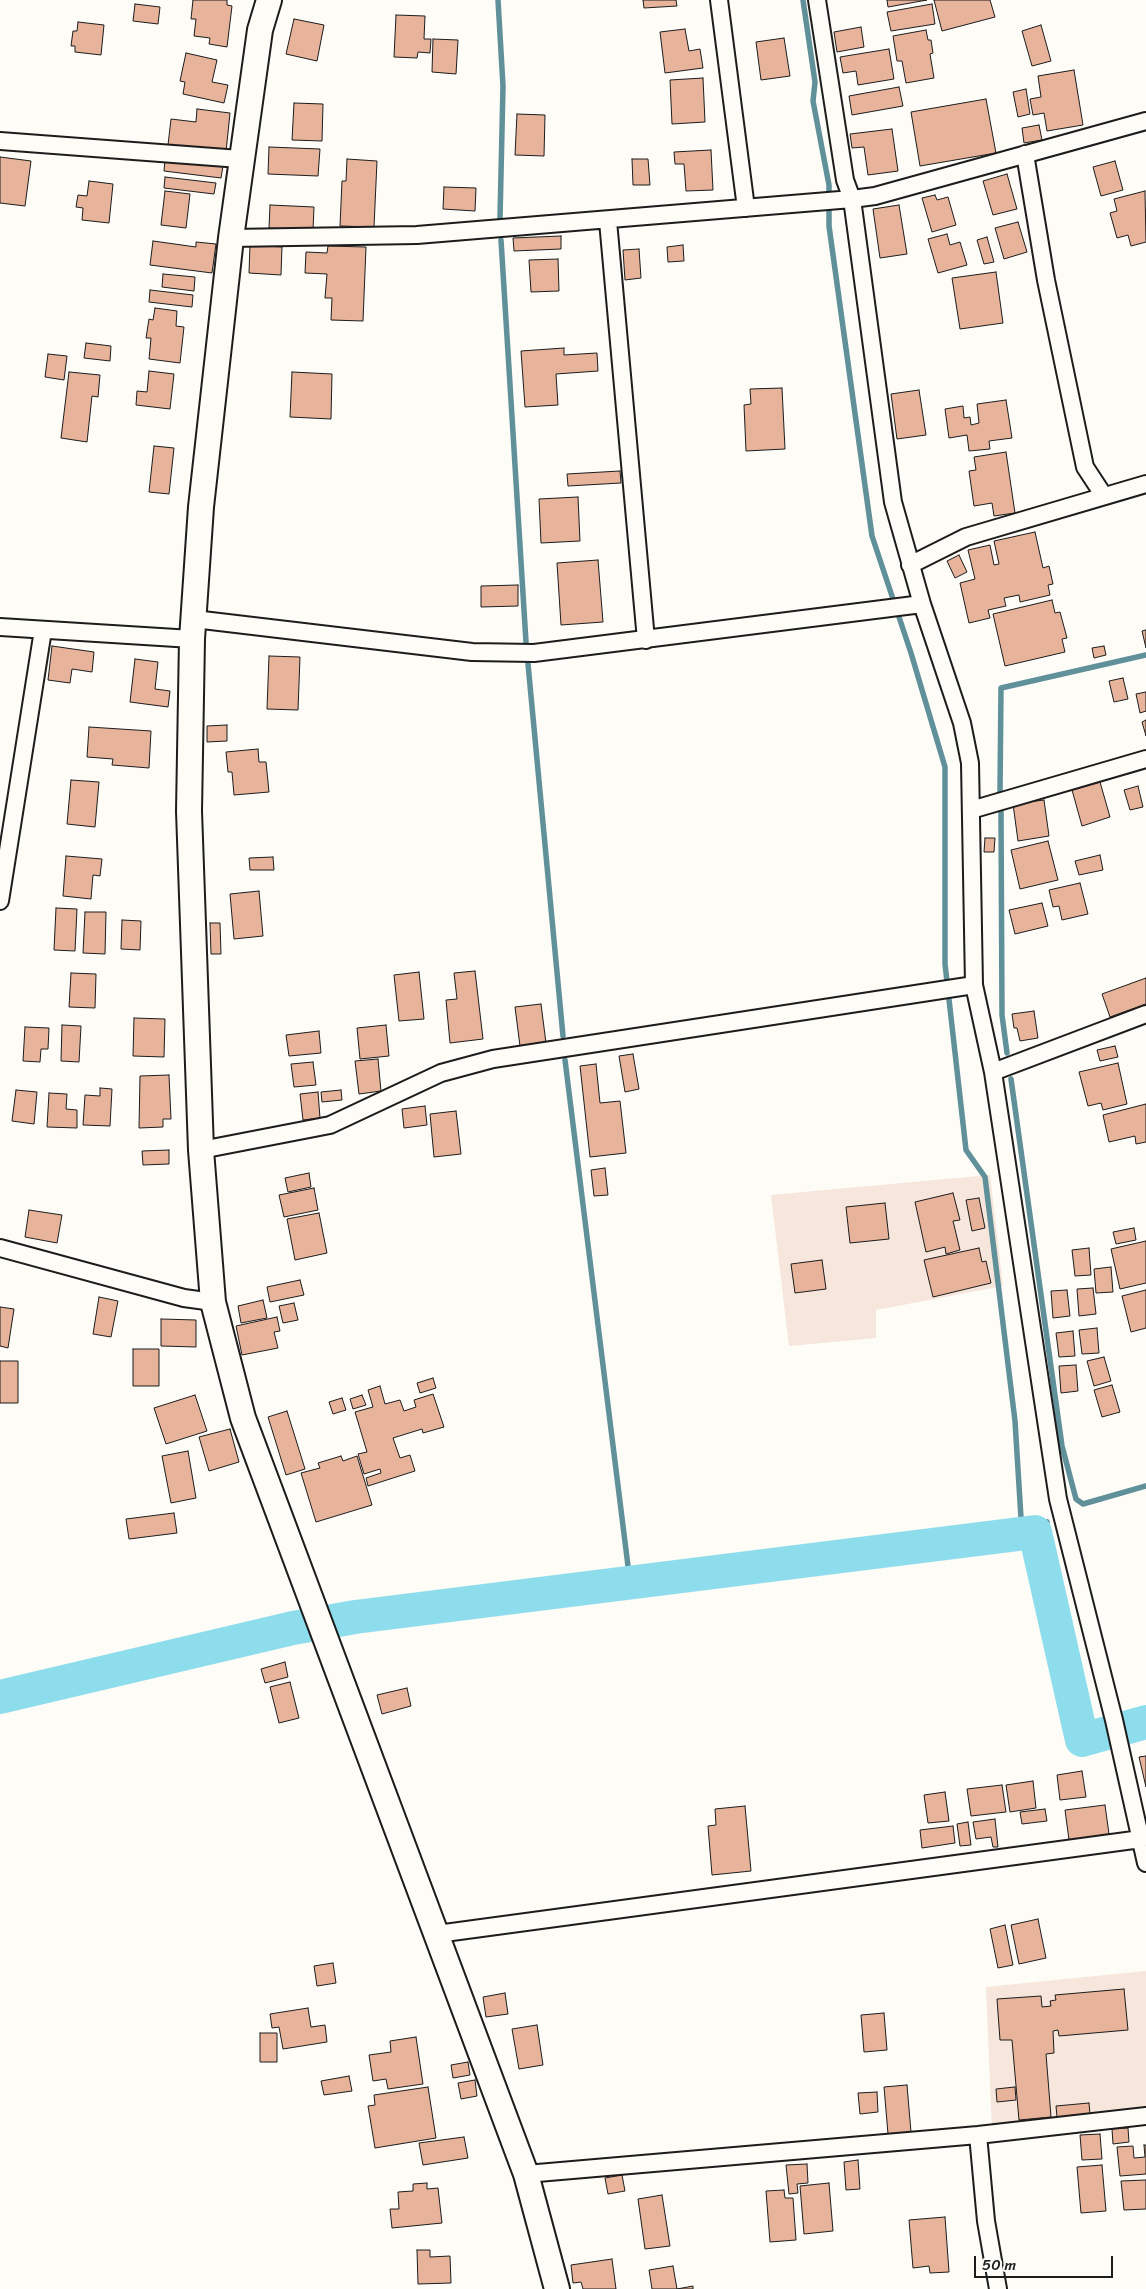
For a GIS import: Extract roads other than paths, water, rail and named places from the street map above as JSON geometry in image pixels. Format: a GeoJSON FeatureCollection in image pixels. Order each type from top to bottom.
{"type":"FeatureCollection","features":[{"type":"Feature","properties":{"kind":"street"},"geometry":{"type":"LineString","coordinates":[[270,0],[260,30],[240,159],[201,507],[193,629],[189,811],[201,1150],[213,1302],[243,1418],[526,2174],[557,2289]]}},
{"type":"Feature","properties":{"kind":"street"},"geometry":{"type":"LineString","coordinates":[[719,0],[746,208]]}},
{"type":"Feature","properties":{"kind":"street"},"geometry":{"type":"LineString","coordinates":[[817,0],[845,180],[852,200],[893,502],[922,604],[962,723],[970,763],[974,985],[993,1072],[1058,1499],[1120,1742],[1146,1863]]}},
{"type":"Feature","properties":{"kind":"street"},"geometry":{"type":"LineString","coordinates":[[231,238],[417,235],[852,200],[875,196],[1146,122]]}},
{"type":"Feature","properties":{"kind":"street"},"geometry":{"type":"LineString","coordinates":[[0,142],[240,159]]}},
{"type":"Feature","properties":{"kind":"street"},"geometry":{"type":"LineString","coordinates":[[1025,154],[1046,280],[1084,467],[1104,496]]}},
{"type":"Feature","properties":{"kind":"street"},"geometry":{"type":"LineString","coordinates":[[608,221],[646,640]]}},
{"type":"Feature","properties":{"kind":"street"},"geometry":{"type":"LineString","coordinates":[[910,565],[966,537],[1146,484]]}},
{"type":"Feature","properties":{"kind":"street"},"geometry":{"type":"LineString","coordinates":[[0,627],[43,630],[193,629],[472,652],[534,652],[646,640],[922,604]]}},
{"type":"Feature","properties":{"kind":"street"},"geometry":{"type":"LineString","coordinates":[[0,901],[43,630]]}},
{"type":"Feature","properties":{"kind":"street"},"geometry":{"type":"LineString","coordinates":[[971,810],[1146,759]]}},
{"type":"Feature","properties":{"kind":"street"},"geometry":{"type":"LineString","coordinates":[[201,1150],[330,1125],[441,1073],[493,1059],[974,985]]}},
{"type":"Feature","properties":{"kind":"street"},"geometry":{"type":"LineString","coordinates":[[993,1072],[1146,1014]]}},
{"type":"Feature","properties":{"kind":"street"},"geometry":{"type":"LineString","coordinates":[[0,1248],[184,1298],[213,1302]]}},
{"type":"Feature","properties":{"kind":"street"},"geometry":{"type":"LineString","coordinates":[[436,1934],[1141,1839]]}},
{"type":"Feature","properties":{"kind":"street"},"geometry":{"type":"LineString","coordinates":[[526,2174],[978,2135],[1146,2116]]}},
{"type":"Feature","properties":{"kind":"street"},"geometry":{"type":"LineString","coordinates":[[978,2135],[986,2221],[998,2289]]}},
{"type":"Feature","properties":{"kind":"waterway"},"geometry":{"type":"LineString","coordinates":[[498,0],[503,86],[500,218]]}},
{"type":"Feature","properties":{"kind":"waterway"},"geometry":{"type":"LineString","coordinates":[[803,0],[815,82],[813,101],[829,185],[829,226],[872,536],[911,653],[945,767],[945,964],[966,1150],[985,1177],[1015,1421],[1022,1534]]}},
{"type":"Feature","properties":{"kind":"waterway"},"geometry":{"type":"LineString","coordinates":[[501,240],[526,642]]}},
{"type":"Feature","properties":{"kind":"waterway"},"geometry":{"type":"LineString","coordinates":[[1000,792],[1001,688],[1146,655]]}},
{"type":"Feature","properties":{"kind":"waterway"},"geometry":{"type":"LineString","coordinates":[[528,664],[563,1036]]}},
{"type":"Feature","properties":{"kind":"waterway"},"geometry":{"type":"LineString","coordinates":[[1001,811],[1002,1015],[1007,1053]]}},
{"type":"Feature","properties":{"kind":"waterway"},"geometry":{"type":"LineString","coordinates":[[565,1060],[630,1582]]}},
{"type":"Feature","properties":{"kind":"waterway"},"geometry":{"type":"LineString","coordinates":[[1011,1079],[1062,1446],[1076,1499],[1083,1504],[1146,1486]]}},
{"type":"Feature","properties":{"kind":"waterway"},"geometry":{"type":"LineString","coordinates":[[1035,1532],[1047,1522]]}},
{"type":"Feature","properties":{"kind":"waterway"},"geometry":{"type":"LineString","coordinates":[[0,1697],[293,1628],[355,1617],[1035,1532],[1082,1740],[1146,1722]]}}]}
